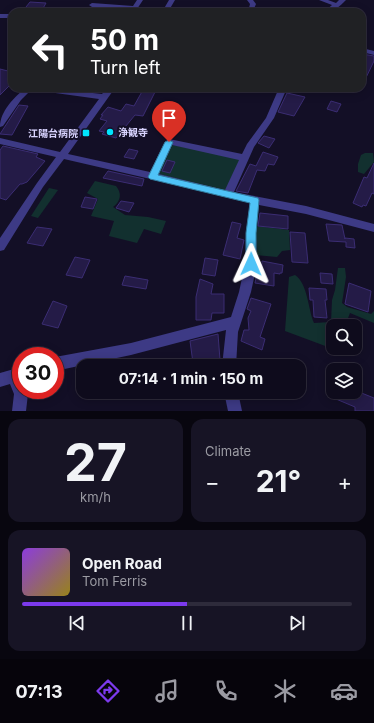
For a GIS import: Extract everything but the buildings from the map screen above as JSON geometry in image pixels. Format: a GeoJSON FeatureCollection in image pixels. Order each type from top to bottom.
{"type":"FeatureCollection","features":[{"type":"Feature","properties":{"kind":"street"},"geometry":{"type":"LineString","coordinates":[[92,5],[135,8],[140,0]]}},
{"type":"Feature","properties":{"kind":"street"},"geometry":{"type":"LineString","coordinates":[[322,0],[340,3]]}},
{"type":"Feature","properties":{"kind":"street"},"geometry":{"type":"LineString","coordinates":[[330,0],[340,3]]}},
{"type":"Feature","properties":{"kind":"street"},"geometry":{"type":"LineString","coordinates":[[0,124],[18,98],[25,92]]}},
{"type":"Feature","properties":{"kind":"street"},"geometry":{"type":"LineString","coordinates":[[64,92],[104,97]]}},
{"type":"Feature","properties":{"kind":"street"},"geometry":{"type":"LineString","coordinates":[[0,247],[40,185],[108,92]]}},
{"type":"Feature","properties":{"kind":"street"},"geometry":{"type":"LineString","coordinates":[[228,194],[250,146],[270,118],[281,92]]}},
{"type":"Feature","properties":{"kind":"street"},"geometry":{"type":"LineString","coordinates":[[0,141],[228,194],[306,210],[374,228]]}},
{"type":"Feature","properties":{"kind":"street"},"geometry":{"type":"LineString","coordinates":[[153,177],[169,142],[244,158]]}},
{"type":"Feature","properties":{"kind":"street"},"geometry":{"type":"LineString","coordinates":[[229,359],[234,322],[245,292],[251,264],[251,233],[255,200]]}},
{"type":"Feature","properties":{"kind":"street"},"geometry":{"type":"LineString","coordinates":[[64,362],[131,348],[234,322]]}},
{"type":"Feature","properties":{"kind":"street"},"geometry":{"type":"LineString","coordinates":[[11,376],[21,394],[19,411]]}},
{"type":"Feature","properties":{"kind":"street"},"geometry":{"type":"LineString","coordinates":[[232,399],[235,411]]}},
{"type":"Feature","properties":{"kind":"green space"},"geometry":{"type":"Polygon","coordinates":[[[170,145],[241,158],[225,191],[157,174],[170,145]]]}},
{"type":"Feature","properties":{"kind":"green space"},"geometry":{"type":"Polygon","coordinates":[[[365,153],[373,153],[374,162],[364,174],[358,172],[358,164],[361,155],[365,153]]]}},
{"type":"Feature","properties":{"kind":"green space"},"geometry":{"type":"Polygon","coordinates":[[[95,181],[116,186],[120,197],[118,202],[113,207],[125,215],[148,217],[166,221],[161,234],[144,229],[137,243],[109,236],[114,221],[91,216],[98,199],[87,193],[95,181]]]}},
{"type":"Feature","properties":{"kind":"green space"},"geometry":{"type":"Polygon","coordinates":[[[49,188],[58,190],[38,218],[31,216],[49,188]]]}},
{"type":"Feature","properties":{"kind":"green space"},"geometry":{"type":"Polygon","coordinates":[[[256,226],[289,230],[290,250],[282,251],[277,257],[255,255],[256,226]]]}},
{"type":"Feature","properties":{"kind":"green space"},"geometry":{"type":"Polygon","coordinates":[[[338,268],[345,268],[346,277],[342,303],[347,307],[371,314],[374,311],[374,323],[350,313],[348,319],[331,319],[332,300],[338,268]]]}},
{"type":"Feature","properties":{"kind":"green space"},"geometry":{"type":"Polygon","coordinates":[[[295,275],[303,284],[314,323],[326,322],[326,346],[285,331],[289,277],[295,275]]]}},
{"type":"Feature","properties":{"kind":"place","name":"浄観寺"},"geometry":{"type":"Point","coordinates":[110,132]}},
{"type":"Feature","properties":{"kind":"place","name":"江陽台病院"},"geometry":{"type":"Point","coordinates":[86,133]}},
{"type":"Feature","properties":{"kind":"route"},"geometry":{"type":"LineString","coordinates":[[169,142],[153,177],[255,200],[251,233],[251,264]]}}]}
